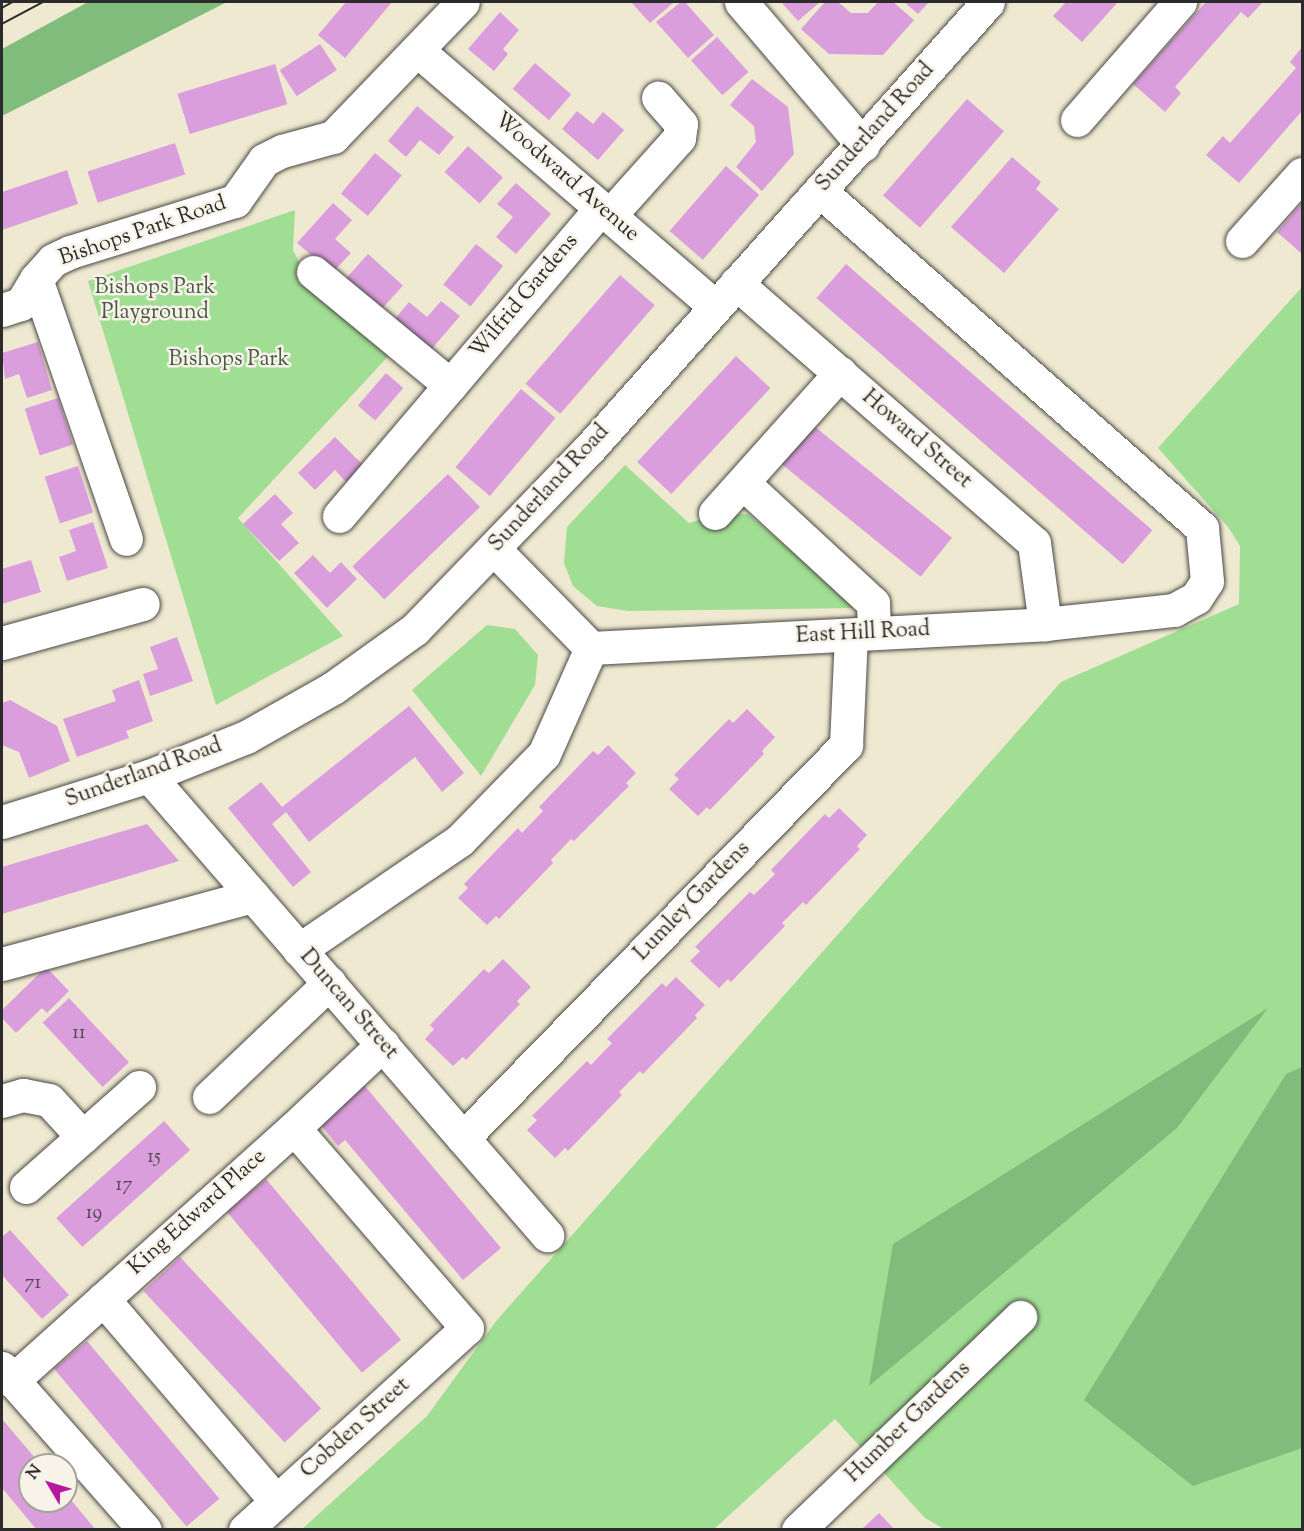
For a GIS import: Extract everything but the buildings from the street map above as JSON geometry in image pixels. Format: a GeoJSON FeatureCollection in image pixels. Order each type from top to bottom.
{"type":"FeatureCollection","features":[{"type":"Feature","properties":{"kind":"street","name":"Bishops Park Road"},"geometry":{"type":"LineString","coordinates":[[2,310],[21,304],[36,279],[53,260],[70,252],[235,201],[264,160],[282,152],[333,137],[463,2]]}},
{"type":"Feature","properties":{"kind":"street"},"geometry":{"type":"LineString","coordinates":[[741,2],[862,145]]}},
{"type":"Feature","properties":{"kind":"street","name":"Sunderland Road"},"geometry":{"type":"LineString","coordinates":[[2,822],[149,776],[246,737],[333,688],[415,629],[589,449],[988,2]]}},
{"type":"Feature","properties":{"kind":"street"},"geometry":{"type":"LineString","coordinates":[[1077,120],[1180,2]]}},
{"type":"Feature","properties":{"kind":"street","name":"Woodward Avenue"},"geometry":{"type":"LineString","coordinates":[[417,50],[605,212],[726,295]]}},
{"type":"Feature","properties":{"kind":"street","name":"Wilfrid Gardens"},"geometry":{"type":"LineString","coordinates":[[339,516],[450,385],[605,212],[679,138],[681,124],[658,98]]}},
{"type":"Feature","properties":{"kind":"street"},"geometry":{"type":"LineString","coordinates":[[1242,241],[1302,174]]}},
{"type":"Feature","properties":{"kind":"street","name":"East Hill Road"},"geometry":{"type":"LineString","coordinates":[[591,648],[1045,624],[1174,610],[1196,597],[1206,581],[1202,528],[820,191]]}},
{"type":"Feature","properties":{"kind":"street"},"geometry":{"type":"LineString","coordinates":[[313,272],[450,385]]}},
{"type":"Feature","properties":{"kind":"street","name":"Bishops Park Road"},"geometry":{"type":"LineString","coordinates":[[36,279],[126,539]]}},
{"type":"Feature","properties":{"kind":"street","name":"Howard Street"},"geometry":{"type":"LineString","coordinates":[[726,295],[840,373],[1034,543],[1045,624]]}},
{"type":"Feature","properties":{"kind":"street"},"geometry":{"type":"LineString","coordinates":[[715,513],[840,373]]}},
{"type":"Feature","properties":{"kind":"street","name":"Lumley Gardens"},"geometry":{"type":"LineString","coordinates":[[463,1138],[846,746],[862,634],[873,603],[743,483]]}},
{"type":"Feature","properties":{"kind":"street"},"geometry":{"type":"LineString","coordinates":[[299,950],[460,840],[544,754],[591,648],[494,549]]}},
{"type":"Feature","properties":{"kind":"street"},"geometry":{"type":"LineString","coordinates":[[2,643],[143,604]]}},
{"type":"Feature","properties":{"kind":"street","name":"Duncan Street"},"geometry":{"type":"LineString","coordinates":[[149,776],[547,1235]]}},
{"type":"Feature","properties":{"kind":"street"},"geometry":{"type":"LineString","coordinates":[[2,964],[253,896]]}},
{"type":"Feature","properties":{"kind":"street"},"geometry":{"type":"LineString","coordinates":[[209,1097],[329,983]]}},
{"type":"Feature","properties":{"kind":"street","name":"King Edward Place"},"geometry":{"type":"LineString","coordinates":[[7,1374],[103,1299],[294,1128],[383,1044]]}},
{"type":"Feature","properties":{"kind":"street"},"geometry":{"type":"LineString","coordinates":[[26,1187],[139,1088]]}},
{"type":"Feature","properties":{"kind":"street"},"geometry":{"type":"LineString","coordinates":[[2,1101],[23,1095],[49,1100],[83,1137]]}},
{"type":"Feature","properties":{"kind":"street","name":"Cobden Street"},"geometry":{"type":"LineString","coordinates":[[245,1530],[467,1328],[294,1128]]}},
{"type":"Feature","properties":{"kind":"street"},"geometry":{"type":"LineString","coordinates":[[103,1299],[276,1502]]}},
{"type":"Feature","properties":{"kind":"street","name":"Humber Gardens"},"geometry":{"type":"LineString","coordinates":[[798,1530],[1020,1317]]}},
{"type":"Feature","properties":{"kind":"street"},"geometry":{"type":"LineString","coordinates":[[7,1374],[145,1530]]}},
{"type":"Feature","properties":{"kind":"green space"},"geometry":{"type":"Polygon","coordinates":[[[88,2],[227,2],[2,116],[2,49],[88,2]]]}},
{"type":"Feature","properties":{"kind":"green space","name":"Bishops Park"},"geometry":{"type":"Polygon","coordinates":[[[295,210],[293,250],[310,283],[394,350],[238,518],[343,636],[216,705],[88,281],[295,210]]]}},
{"type":"Feature","properties":{"kind":"green space"},"geometry":{"type":"Polygon","coordinates":[[[1302,287],[1302,1529],[944,1529],[925,1518],[835,1419],[714,1529],[301,1530],[427,1416],[497,1320],[1061,682],[1239,604],[1240,546],[1228,527],[1158,448],[1302,287]]]}},
{"type":"Feature","properties":{"kind":"green space"},"geometry":{"type":"Polygon","coordinates":[[[625,465],[689,523],[718,514],[748,514],[858,608],[628,611],[597,606],[573,586],[564,563],[567,527],[625,465]]]}},
{"type":"Feature","properties":{"kind":"green space"},"geometry":{"type":"Polygon","coordinates":[[[487,625],[515,629],[538,655],[535,685],[481,776],[412,690],[487,625]]]}},
{"type":"Feature","properties":{"kind":"green space"},"geometry":{"type":"Polygon","coordinates":[[[1268,1008],[1177,1128],[869,1386],[893,1244],[1268,1008]]]}},
{"type":"Feature","properties":{"kind":"green space"},"geometry":{"type":"Polygon","coordinates":[[[1302,1067],[1302,1448],[1193,1486],[1084,1400],[1286,1074],[1302,1067]]]}},
{"type":"Feature","properties":{"kind":"tram line"},"geometry":{"type":"LineString","coordinates":[[2,8],[13,2]]}},
{"type":"Feature","properties":{"kind":"tram line"},"geometry":{"type":"LineString","coordinates":[[2,24],[43,2]]}},
{"type":"Feature","properties":{"kind":"park label","name":"Bishops Park Playground"},"geometry":{"type":"Point","coordinates":[155,300]}}]}
